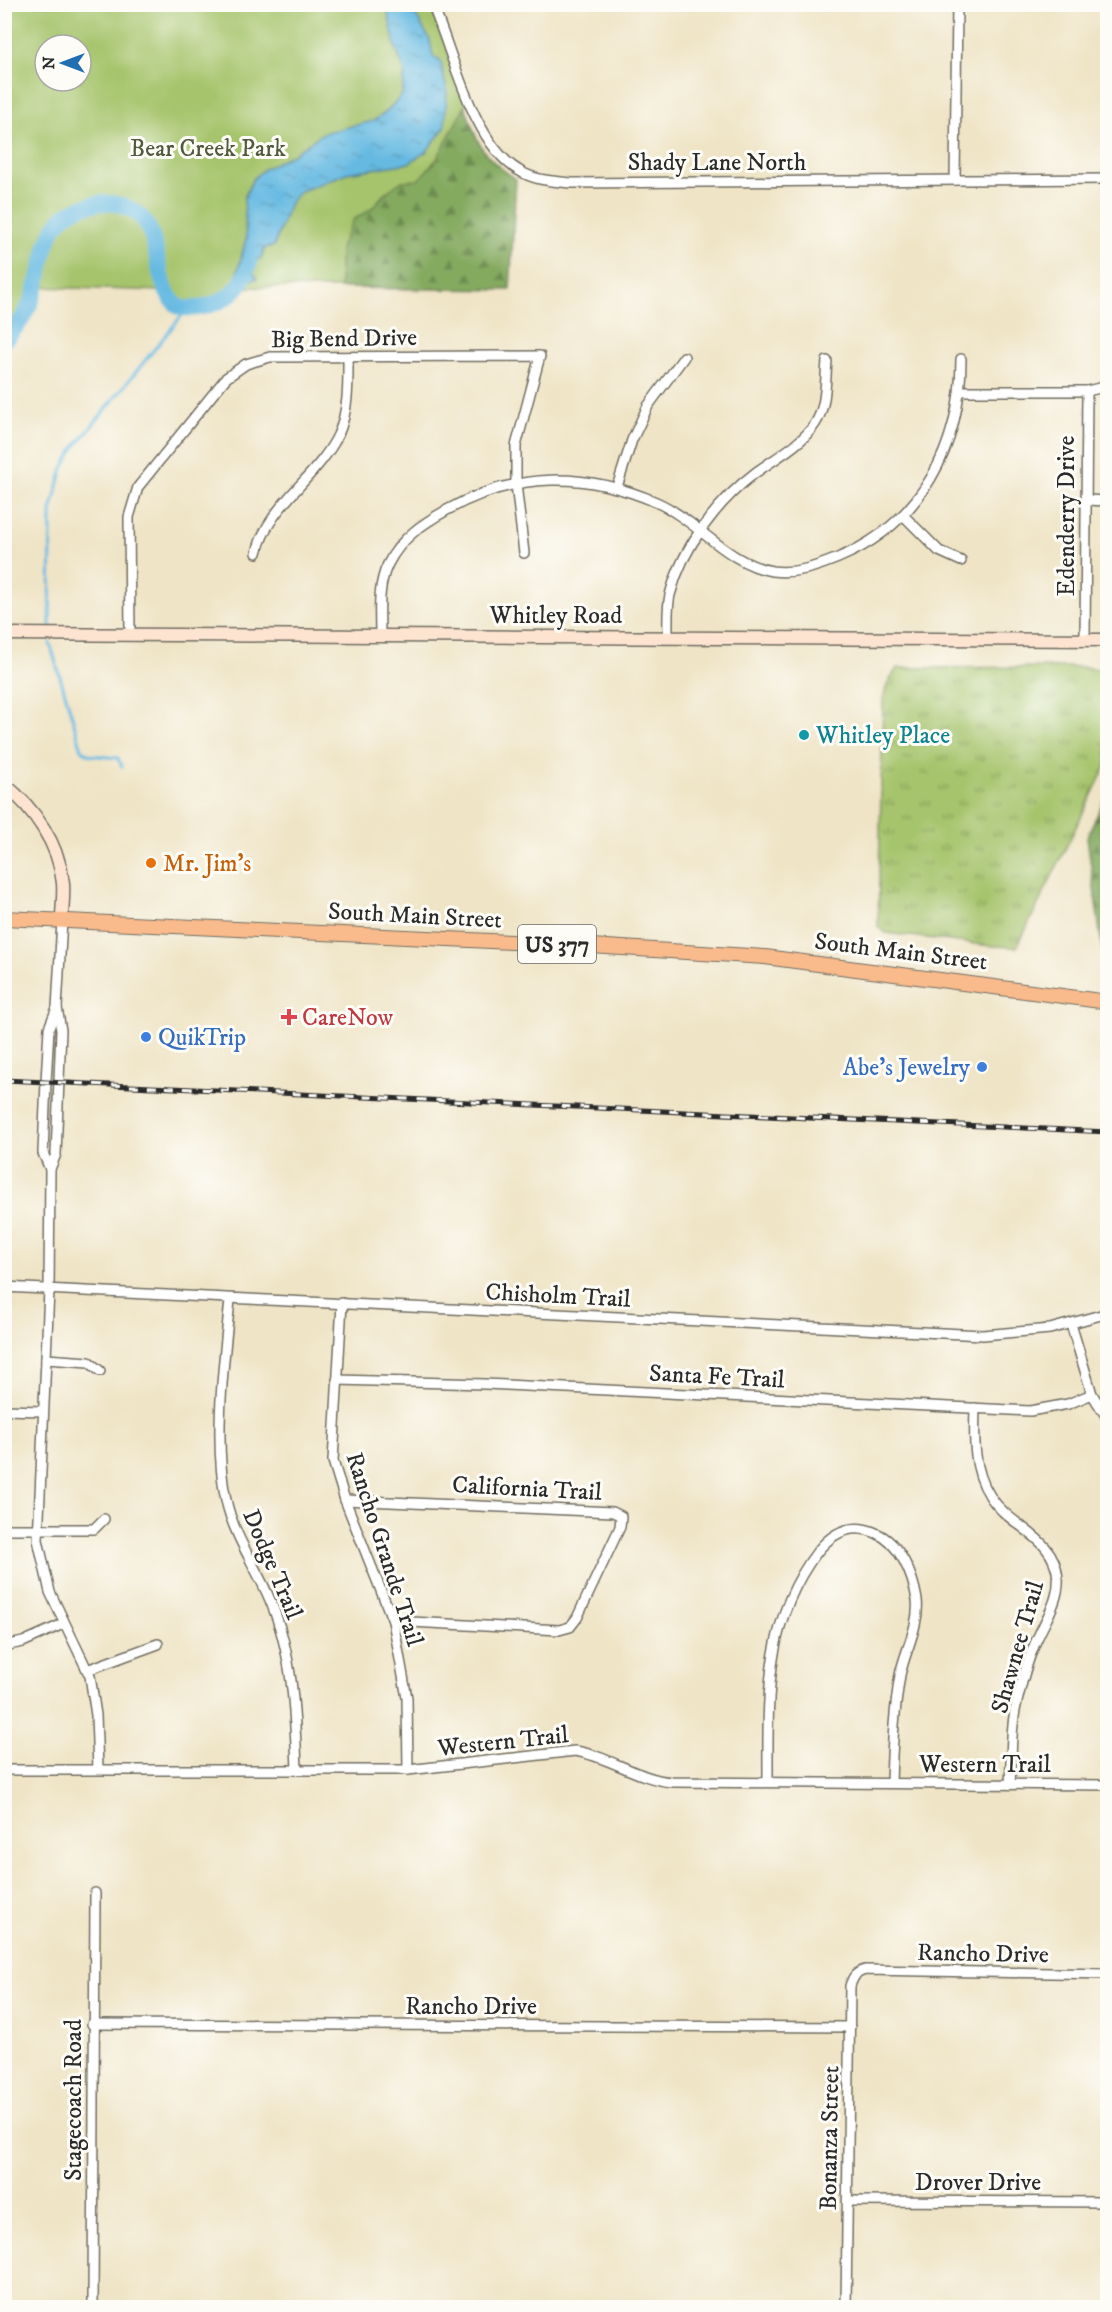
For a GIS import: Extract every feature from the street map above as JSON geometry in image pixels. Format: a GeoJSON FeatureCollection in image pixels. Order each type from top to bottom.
{"type":"FeatureCollection","features":[{"type":"Feature","properties":{"kind":"main road","name":"South Main Street"},"geometry":{"type":"LineString","coordinates":[[4,918],[765,957],[1107,1002]]}},
{"type":"Feature","properties":{"kind":"street","name":"Shady Lane North"},"geometry":{"type":"LineString","coordinates":[[432,4],[456,71],[480,124],[506,159],[517,170],[533,178],[572,183],[1107,179]]}},
{"type":"Feature","properties":{"kind":"street"},"geometry":{"type":"LineString","coordinates":[[955,180],[957,4]]}},
{"type":"Feature","properties":{"kind":"street","name":"Big Bend Drive"},"geometry":{"type":"LineString","coordinates":[[129,634],[129,517],[134,497],[146,476],[218,386],[240,368],[257,360],[276,356],[540,356],[516,446],[516,484]]}},
{"type":"Feature","properties":{"kind":"street"},"geometry":{"type":"LineString","coordinates":[[257,553],[264,530],[329,449],[338,434],[347,402],[348,357]]}},
{"type":"Feature","properties":{"kind":"street"},"geometry":{"type":"LineString","coordinates":[[617,488],[632,440],[648,406],[684,357]]}},
{"type":"Feature","properties":{"kind":"street"},"geometry":{"type":"LineString","coordinates":[[380,636],[383,577],[388,564],[407,536],[425,522],[486,490],[516,484],[535,481],[590,480],[617,488],[658,503],[750,564],[776,571],[812,568],[865,545],[903,515],[929,480],[956,423],[961,391],[961,359]]}},
{"type":"Feature","properties":{"kind":"street"},"geometry":{"type":"LineString","coordinates":[[668,636],[670,597],[678,572],[715,511],[741,484],[804,436],[815,424],[824,396],[827,361]]}},
{"type":"Feature","properties":{"kind":"street"},"geometry":{"type":"LineString","coordinates":[[961,391],[1087,391],[1107,386]]}},
{"type":"Feature","properties":{"kind":"street","name":"Edenderry Drive"},"geometry":{"type":"LineString","coordinates":[[1085,640],[1087,391]]}},
{"type":"Feature","properties":{"kind":"street"},"geometry":{"type":"LineString","coordinates":[[516,484],[524,553]]}},
{"type":"Feature","properties":{"kind":"street"},"geometry":{"type":"LineString","coordinates":[[1086,500],[1107,501]]}},
{"type":"Feature","properties":{"kind":"street"},"geometry":{"type":"LineString","coordinates":[[903,515],[939,551],[961,561]]}},
{"type":"Feature","properties":{"kind":"street","name":"Whitley Road"},"geometry":{"type":"LineString","coordinates":[[4,634],[1107,640]]}},
{"type":"Feature","properties":{"kind":"street"},"geometry":{"type":"LineString","coordinates":[[4,784],[28,808],[51,841],[63,882],[57,1008],[61,1030],[56,1154],[50,1169],[49,1290],[38,1529],[50,1592],[63,1624],[87,1670],[96,1715],[98,1769]]}},
{"type":"Feature","properties":{"kind":"street","name":"Chisholm Trail"},"geometry":{"type":"LineString","coordinates":[[4,1287],[230,1300],[342,1303],[983,1335],[1030,1331],[1071,1324],[1107,1313]]}},
{"type":"Feature","properties":{"kind":"street","name":"Dodge Trail"},"geometry":{"type":"LineString","coordinates":[[230,1300],[222,1439],[224,1488],[234,1528],[270,1599],[282,1635],[295,1708],[297,1770]]}},
{"type":"Feature","properties":{"kind":"street","name":"Rancho Grande Trail"},"geometry":{"type":"LineString","coordinates":[[342,1303],[333,1461],[345,1500],[393,1620],[407,1698],[408,1770]]}},
{"type":"Feature","properties":{"kind":"street"},"geometry":{"type":"LineString","coordinates":[[1071,1324],[1092,1394],[1107,1419]]}},
{"type":"Feature","properties":{"kind":"street"},"geometry":{"type":"LineString","coordinates":[[46,1359],[89,1362],[100,1371]]}},
{"type":"Feature","properties":{"kind":"street","name":"Santa Fe Trail"},"geometry":{"type":"LineString","coordinates":[[337,1380],[485,1384],[1030,1411],[1068,1404],[1092,1394]]}},
{"type":"Feature","properties":{"kind":"street","name":"Shawnee Trail"},"geometry":{"type":"LineString","coordinates":[[975,1408],[974,1446],[985,1487],[992,1499],[1016,1524],[1044,1543],[1055,1565],[1058,1580],[1056,1596],[1033,1648],[1017,1701],[1010,1784]]}},
{"type":"Feature","properties":{"kind":"street"},"geometry":{"type":"LineString","coordinates":[[4,1410],[44,1411]]}},
{"type":"Feature","properties":{"kind":"street","name":"California Trail"},"geometry":{"type":"LineString","coordinates":[[345,1500],[613,1512],[621,1516],[620,1527],[577,1618],[570,1627],[559,1630],[393,1620]]}},
{"type":"Feature","properties":{"kind":"street"},"geometry":{"type":"LineString","coordinates":[[4,1529],[94,1529],[104,1519]]}},
{"type":"Feature","properties":{"kind":"street"},"geometry":{"type":"LineString","coordinates":[[768,1782],[768,1707],[771,1661],[777,1630],[790,1595],[813,1557],[831,1535],[853,1529],[878,1534],[892,1545],[903,1560],[911,1578],[917,1602],[892,1730],[891,1783]]}},
{"type":"Feature","properties":{"kind":"street"},"geometry":{"type":"LineString","coordinates":[[4,1647],[23,1642],[63,1624]]}},
{"type":"Feature","properties":{"kind":"street"},"geometry":{"type":"LineString","coordinates":[[87,1670],[158,1644]]}},
{"type":"Feature","properties":{"kind":"street","name":"Western Trail"},"geometry":{"type":"LineString","coordinates":[[4,1770],[408,1770],[575,1751],[590,1753],[664,1781],[1107,1785]]}},
{"type":"Feature","properties":{"kind":"street","name":"Stagecoach Road"},"geometry":{"type":"LineString","coordinates":[[93,2307],[92,2024],[95,1893]]}},
{"type":"Feature","properties":{"kind":"street","name":"Rancho Drive"},"geometry":{"type":"LineString","coordinates":[[857,1972],[1107,1974]]}},
{"type":"Feature","properties":{"kind":"street","name":"Bonanza Street"},"geometry":{"type":"LineString","coordinates":[[846,2307],[850,1986],[857,1972]]}},
{"type":"Feature","properties":{"kind":"street","name":"Rancho Drive"},"geometry":{"type":"LineString","coordinates":[[92,2024],[850,2027]]}},
{"type":"Feature","properties":{"kind":"street","name":"Drover Drive"},"geometry":{"type":"LineString","coordinates":[[848,2201],[1107,2202]]}},
{"type":"Feature","properties":{"kind":"green space","name":"Bear Creek Park"},"geometry":{"type":"Polygon","coordinates":[[[5,5],[432,5],[468,100],[437,159],[418,180],[402,181],[385,193],[371,209],[353,220],[340,248],[340,288],[239,287],[217,302],[187,309],[179,307],[164,291],[37,287],[16,328],[5,340],[5,5]]]}},
{"type":"Feature","properties":{"kind":"green space"},"geometry":{"type":"Polygon","coordinates":[[[465,106],[482,149],[504,171],[516,179],[510,290],[340,288],[340,248],[353,220],[371,209],[392,187],[402,181],[420,177],[435,162],[465,106]]]}},
{"type":"Feature","properties":{"kind":"green space"},"geometry":{"type":"Polygon","coordinates":[[[1083,667],[1107,670],[1107,764],[1017,947],[886,933],[878,927],[883,699],[887,685],[897,668],[1083,667]]]}},
{"type":"Feature","properties":{"kind":"green space"},"geometry":{"type":"Polygon","coordinates":[[[1107,793],[1107,969],[1105,969],[1087,837],[1107,793]]]}},
{"type":"Feature","properties":{"kind":"water"},"geometry":{"type":"Polygon","coordinates":[[[383,5],[410,5],[430,40],[433,56],[440,60],[447,90],[445,127],[427,151],[409,163],[347,173],[299,192],[290,203],[274,246],[265,248],[261,258],[256,260],[253,271],[257,279],[250,280],[248,284],[236,277],[246,239],[244,198],[253,179],[264,169],[293,154],[323,133],[373,121],[386,112],[402,95],[405,72],[395,46],[388,12],[383,5]]]}},
{"type":"Feature","properties":{"kind":"waterway"},"geometry":{"type":"LineString","coordinates":[[4,340],[20,322],[32,300],[51,234],[62,218],[82,207],[99,203],[116,204],[133,211],[145,221],[151,234],[162,281],[169,295],[179,307],[203,307],[226,298],[239,285],[250,262]]}},
{"type":"Feature","properties":{"kind":"waterway"},"geometry":{"type":"LineString","coordinates":[[50,627],[51,511],[63,468],[75,447],[187,309]]}},
{"type":"Feature","properties":{"kind":"waterway"},"geometry":{"type":"LineString","coordinates":[[50,643],[82,750],[90,755],[118,758],[122,767]]}},
{"type":"Feature","properties":{"kind":"railway"},"geometry":{"type":"LineString","coordinates":[[4,1080],[1108,1132]]}},
{"type":"Feature","properties":{"kind":"place","name":"Whitley Place"},"geometry":{"type":"Point","coordinates":[804,735]}},
{"type":"Feature","properties":{"kind":"place","name":"Mr. Jim's"},"geometry":{"type":"Point","coordinates":[151,863]}},
{"type":"Feature","properties":{"kind":"place","name":"CareNow"},"geometry":{"type":"Point","coordinates":[289,1017]}},
{"type":"Feature","properties":{"kind":"place","name":"QuikTrip"},"geometry":{"type":"Point","coordinates":[146,1037]}},
{"type":"Feature","properties":{"kind":"place","name":"Abe's Jewelry"},"geometry":{"type":"Point","coordinates":[982,1067]}}]}
